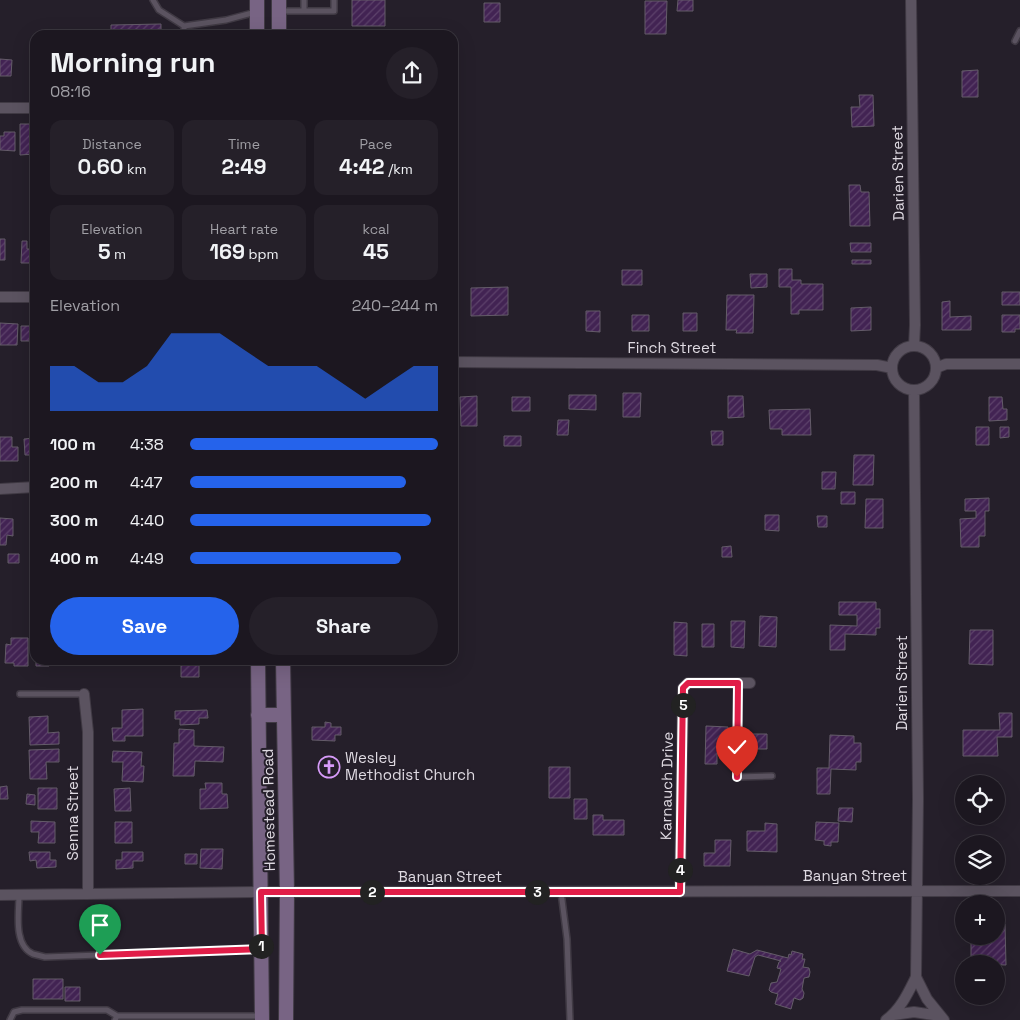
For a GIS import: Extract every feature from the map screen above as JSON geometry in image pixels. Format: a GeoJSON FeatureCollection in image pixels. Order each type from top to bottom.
{"type":"FeatureCollection","features":[{"type":"Feature","properties":{"kind":"main road"},"geometry":{"type":"LineString","coordinates":[[257,6],[257,30]]}},
{"type":"Feature","properties":{"kind":"main road"},"geometry":{"type":"LineString","coordinates":[[279,6],[279,30]]}},
{"type":"Feature","properties":{"kind":"main road","name":"Homestead Road"},"geometry":{"type":"LineString","coordinates":[[258,665],[262,1018]]}},
{"type":"Feature","properties":{"kind":"main road","name":"Homestead Road"},"geometry":{"type":"LineString","coordinates":[[283,665],[287,892],[286,1020]]}},
{"type":"Feature","properties":{"kind":"main road"},"geometry":{"type":"LineString","coordinates":[[258,715],[284,715]]}},
{"type":"Feature","properties":{"kind":"street","name":"Darien Street"},"geometry":{"type":"LineString","coordinates":[[911,0],[914,346]]}},
{"type":"Feature","properties":{"kind":"street"},"geometry":{"type":"LineString","coordinates":[[0,108],[30,108]]}},
{"type":"Feature","properties":{"kind":"street"},"geometry":{"type":"LineString","coordinates":[[0,297],[30,297]]}},
{"type":"Feature","properties":{"kind":"street"},"geometry":{"type":"LineString","coordinates":[[914,346],[927,350],[935,361],[936,368],[932,381],[914,390],[896,381],[892,368],[896,355],[901,350],[914,346]]}},
{"type":"Feature","properties":{"kind":"street","name":"Finch Street"},"geometry":{"type":"LineString","coordinates":[[458,362],[877,365],[892,368]]}},
{"type":"Feature","properties":{"kind":"street"},"geometry":{"type":"LineString","coordinates":[[936,368],[946,364],[1020,364]]}},
{"type":"Feature","properties":{"kind":"street","name":"Darien Street"},"geometry":{"type":"LineString","coordinates":[[890,1018],[905,1000],[916,977],[918,891],[914,390]]}},
{"type":"Feature","properties":{"kind":"street"},"geometry":{"type":"LineString","coordinates":[[0,489],[30,487]]}},
{"type":"Feature","properties":{"kind":"street","name":"Karnauch Drive"},"geometry":{"type":"LineString","coordinates":[[680,892],[683,688],[688,683],[750,683]]}},
{"type":"Feature","properties":{"kind":"street","name":"Senna Street"},"geometry":{"type":"LineString","coordinates":[[84,694],[88,732],[88,894]]}},
{"type":"Feature","properties":{"kind":"street","name":"Banyan Street"},"geometry":{"type":"LineString","coordinates":[[0,895],[261,892],[1020,891]]}},
{"type":"Feature","properties":{"kind":"street","name":"Darien Street"},"geometry":{"type":"LineString","coordinates":[[916,977],[927,999],[942,1018]]}},
{"type":"Feature","properties":{"kind":"street","name":"Darien Street"},"geometry":{"type":"LineString","coordinates":[[890,1018],[914,1012],[942,1018]]}},
{"type":"Feature","properties":{"kind":"lane"},"geometry":{"type":"LineString","coordinates":[[153,0],[159,10],[184,26],[226,20],[257,6]]}},
{"type":"Feature","properties":{"kind":"lane"},"geometry":{"type":"LineString","coordinates":[[304,0],[304,11]]}},
{"type":"Feature","properties":{"kind":"lane"},"geometry":{"type":"LineString","coordinates":[[279,6],[304,11],[334,11],[334,0]]}},
{"type":"Feature","properties":{"kind":"lane"},"geometry":{"type":"LineString","coordinates":[[1015,41],[1020,31]]}},
{"type":"Feature","properties":{"kind":"lane"},"geometry":{"type":"LineString","coordinates":[[738,683],[737,777],[772,776]]}},
{"type":"Feature","properties":{"kind":"lane"},"geometry":{"type":"LineString","coordinates":[[20,694],[84,694]]}},
{"type":"Feature","properties":{"kind":"lane"},"geometry":{"type":"LineString","coordinates":[[561,892],[567,939],[570,1020]]}},
{"type":"Feature","properties":{"kind":"lane"},"geometry":{"type":"LineString","coordinates":[[19,894],[20,938],[32,954],[45,957],[262,949]]}},
{"type":"Feature","properties":{"kind":"lane"},"geometry":{"type":"LineString","coordinates":[[10,1020],[14,1012],[22,1010],[107,1010],[116,1018],[262,1018]]}},
{"type":"Feature","properties":{"kind":"building"},"geometry":{"type":"Polygon","coordinates":[[[352,0],[385,0],[385,26],[352,26],[352,0]]]}},
{"type":"Feature","properties":{"kind":"building"},"geometry":{"type":"Polygon","coordinates":[[[678,0],[693,0],[693,11],[677,11],[678,0]]]}},
{"type":"Feature","properties":{"kind":"building"},"geometry":{"type":"Polygon","coordinates":[[[645,1],[667,1],[666,34],[645,34],[645,1]]]}},
{"type":"Feature","properties":{"kind":"building"},"geometry":{"type":"Polygon","coordinates":[[[484,3],[500,3],[500,22],[484,22],[484,3]]]}},
{"type":"Feature","properties":{"kind":"building"},"geometry":{"type":"Polygon","coordinates":[[[161,24],[161,30],[111,30],[111,25],[161,24]]]}},
{"type":"Feature","properties":{"kind":"building"},"geometry":{"type":"Polygon","coordinates":[[[0,59],[12,60],[11,76],[0,76],[0,59]]]}},
{"type":"Feature","properties":{"kind":"building"},"geometry":{"type":"Polygon","coordinates":[[[978,70],[978,97],[962,97],[962,71],[978,70]]]}},
{"type":"Feature","properties":{"kind":"building"},"geometry":{"type":"Polygon","coordinates":[[[859,95],[873,95],[874,126],[852,127],[851,107],[860,107],[859,95]]]}},
{"type":"Feature","properties":{"kind":"building"},"geometry":{"type":"Polygon","coordinates":[[[20,124],[30,124],[30,154],[20,155],[20,124]]]}},
{"type":"Feature","properties":{"kind":"building"},"geometry":{"type":"Polygon","coordinates":[[[4,132],[15,132],[15,151],[0,150],[0,136],[4,136],[4,132]]]}},
{"type":"Feature","properties":{"kind":"building"},"geometry":{"type":"Polygon","coordinates":[[[849,185],[860,185],[861,192],[869,192],[870,226],[850,226],[849,185]]]}},
{"type":"Feature","properties":{"kind":"building"},"geometry":{"type":"Polygon","coordinates":[[[0,239],[5,239],[5,260],[0,260],[0,239]]]}},
{"type":"Feature","properties":{"kind":"building"},"geometry":{"type":"Polygon","coordinates":[[[22,241],[27,241],[27,249],[30,249],[30,263],[21,263],[22,241]]]}},
{"type":"Feature","properties":{"kind":"building"},"geometry":{"type":"Polygon","coordinates":[[[850,243],[871,243],[871,252],[851,252],[850,243]]]}},
{"type":"Feature","properties":{"kind":"building"},"geometry":{"type":"Polygon","coordinates":[[[852,260],[871,260],[871,264],[852,264],[852,260]]]}},
{"type":"Feature","properties":{"kind":"building"},"geometry":{"type":"Polygon","coordinates":[[[779,269],[792,269],[792,280],[801,280],[801,284],[823,284],[823,310],[799,310],[799,314],[791,314],[791,287],[779,287],[779,269]]]}},
{"type":"Feature","properties":{"kind":"building"},"geometry":{"type":"Polygon","coordinates":[[[622,270],[642,270],[642,285],[622,285],[622,270]]]}},
{"type":"Feature","properties":{"kind":"building"},"geometry":{"type":"Polygon","coordinates":[[[750,274],[767,274],[767,287],[751,288],[750,274]]]}},
{"type":"Feature","properties":{"kind":"building"},"geometry":{"type":"Polygon","coordinates":[[[508,287],[508,315],[471,316],[471,288],[508,287]]]}},
{"type":"Feature","properties":{"kind":"building"},"geometry":{"type":"Polygon","coordinates":[[[1002,292],[1020,292],[1020,305],[1002,305],[1002,292]]]}},
{"type":"Feature","properties":{"kind":"building"},"geometry":{"type":"Polygon","coordinates":[[[727,295],[754,295],[753,333],[736,333],[737,330],[726,330],[727,295]]]}},
{"type":"Feature","properties":{"kind":"building"},"geometry":{"type":"Polygon","coordinates":[[[950,301],[950,317],[971,316],[971,330],[942,330],[942,302],[950,301]]]}},
{"type":"Feature","properties":{"kind":"building"},"geometry":{"type":"Polygon","coordinates":[[[871,307],[871,330],[851,331],[851,308],[871,307]]]}},
{"type":"Feature","properties":{"kind":"building"},"geometry":{"type":"Polygon","coordinates":[[[586,311],[600,311],[600,332],[586,331],[586,311]]]}},
{"type":"Feature","properties":{"kind":"building"},"geometry":{"type":"Polygon","coordinates":[[[683,313],[697,313],[697,331],[683,331],[683,313]]]}},
{"type":"Feature","properties":{"kind":"building"},"geometry":{"type":"Polygon","coordinates":[[[632,315],[649,315],[649,331],[632,331],[632,315]]]}},
{"type":"Feature","properties":{"kind":"building"},"geometry":{"type":"Polygon","coordinates":[[[1002,315],[1020,315],[1020,329],[1015,329],[1015,332],[1002,332],[1002,315]]]}},
{"type":"Feature","properties":{"kind":"building"},"geometry":{"type":"Polygon","coordinates":[[[0,323],[18,324],[17,345],[0,345],[0,323]]]}},
{"type":"Feature","properties":{"kind":"building"},"geometry":{"type":"Polygon","coordinates":[[[21,326],[30,326],[30,341],[21,341],[21,326]]]}},
{"type":"Feature","properties":{"kind":"building"},"geometry":{"type":"Polygon","coordinates":[[[623,393],[641,393],[640,417],[623,417],[623,393]]]}},
{"type":"Feature","properties":{"kind":"building"},"geometry":{"type":"Polygon","coordinates":[[[569,395],[596,395],[596,410],[569,409],[569,395]]]}},
{"type":"Feature","properties":{"kind":"building"},"geometry":{"type":"Polygon","coordinates":[[[477,396],[477,426],[461,426],[460,397],[477,396]]]}},
{"type":"Feature","properties":{"kind":"building"},"geometry":{"type":"Polygon","coordinates":[[[728,396],[743,396],[744,417],[728,418],[728,396]]]}},
{"type":"Feature","properties":{"kind":"building"},"geometry":{"type":"Polygon","coordinates":[[[512,397],[530,397],[530,411],[512,411],[512,397]]]}},
{"type":"Feature","properties":{"kind":"building"},"geometry":{"type":"Polygon","coordinates":[[[989,397],[1002,397],[1003,409],[1007,409],[1007,420],[989,421],[989,397]]]}},
{"type":"Feature","properties":{"kind":"building"},"geometry":{"type":"Polygon","coordinates":[[[810,409],[811,435],[782,435],[782,429],[770,429],[769,410],[810,409]]]}},
{"type":"Feature","properties":{"kind":"building"},"geometry":{"type":"Polygon","coordinates":[[[558,420],[569,420],[568,435],[557,435],[558,420]]]}},
{"type":"Feature","properties":{"kind":"building"},"geometry":{"type":"Polygon","coordinates":[[[976,427],[989,427],[989,445],[976,445],[976,427]]]}},
{"type":"Feature","properties":{"kind":"building"},"geometry":{"type":"Polygon","coordinates":[[[1000,427],[1009,427],[1009,437],[1000,438],[1000,427]]]}},
{"type":"Feature","properties":{"kind":"building"},"geometry":{"type":"Polygon","coordinates":[[[711,431],[723,431],[723,445],[712,445],[711,431]]]}},
{"type":"Feature","properties":{"kind":"building"},"geometry":{"type":"Polygon","coordinates":[[[504,436],[521,436],[521,446],[504,446],[504,436]]]}},
{"type":"Feature","properties":{"kind":"building"},"geometry":{"type":"Polygon","coordinates":[[[0,437],[12,437],[12,447],[18,447],[18,461],[0,461],[0,437]]]}},
{"type":"Feature","properties":{"kind":"building"},"geometry":{"type":"Polygon","coordinates":[[[30,438],[30,455],[25,455],[24,439],[30,438]]]}},
{"type":"Feature","properties":{"kind":"building"},"geometry":{"type":"Polygon","coordinates":[[[854,455],[874,455],[873,485],[853,485],[854,455]]]}},
{"type":"Feature","properties":{"kind":"building"},"geometry":{"type":"Polygon","coordinates":[[[822,472],[836,472],[835,489],[822,489],[822,472]]]}},
{"type":"Feature","properties":{"kind":"building"},"geometry":{"type":"Polygon","coordinates":[[[841,492],[855,492],[855,504],[841,504],[841,492]]]}},
{"type":"Feature","properties":{"kind":"building"},"geometry":{"type":"Polygon","coordinates":[[[989,498],[989,511],[985,511],[985,536],[979,536],[979,547],[961,547],[960,519],[976,518],[976,511],[965,511],[965,499],[989,498]]]}},
{"type":"Feature","properties":{"kind":"building"},"geometry":{"type":"Polygon","coordinates":[[[866,499],[883,499],[883,528],[865,528],[866,499]]]}},
{"type":"Feature","properties":{"kind":"building"},"geometry":{"type":"Polygon","coordinates":[[[765,515],[779,515],[779,531],[765,530],[765,515]]]}},
{"type":"Feature","properties":{"kind":"building"},"geometry":{"type":"Polygon","coordinates":[[[817,516],[827,516],[827,527],[818,527],[817,516]]]}},
{"type":"Feature","properties":{"kind":"building"},"geometry":{"type":"Polygon","coordinates":[[[0,518],[13,519],[13,536],[7,535],[6,545],[0,545],[0,518]]]}},
{"type":"Feature","properties":{"kind":"building"},"geometry":{"type":"Polygon","coordinates":[[[731,546],[732,557],[722,557],[722,547],[731,546]]]}},
{"type":"Feature","properties":{"kind":"building"},"geometry":{"type":"Polygon","coordinates":[[[8,554],[19,554],[19,563],[8,563],[8,554]]]}},
{"type":"Feature","properties":{"kind":"building"},"geometry":{"type":"Polygon","coordinates":[[[839,602],[876,602],[876,609],[880,609],[880,628],[876,628],[876,635],[845,634],[845,650],[830,650],[830,625],[857,626],[857,615],[839,615],[839,602]]]}},
{"type":"Feature","properties":{"kind":"building"},"geometry":{"type":"Polygon","coordinates":[[[760,616],[777,617],[776,647],[759,646],[760,616]]]}},
{"type":"Feature","properties":{"kind":"building"},"geometry":{"type":"Polygon","coordinates":[[[731,621],[745,621],[744,648],[731,647],[731,621]]]}},
{"type":"Feature","properties":{"kind":"building"},"geometry":{"type":"Polygon","coordinates":[[[674,622],[687,623],[687,656],[674,655],[674,622]]]}},
{"type":"Feature","properties":{"kind":"building"},"geometry":{"type":"Polygon","coordinates":[[[702,624],[714,624],[714,647],[702,647],[702,624]]]}},
{"type":"Feature","properties":{"kind":"building"},"geometry":{"type":"Polygon","coordinates":[[[970,630],[993,630],[993,665],[969,664],[970,630]]]}},
{"type":"Feature","properties":{"kind":"building"},"geometry":{"type":"Polygon","coordinates":[[[11,638],[28,638],[28,666],[14,666],[14,663],[5,663],[6,644],[11,645],[11,638]]]}},
{"type":"Feature","properties":{"kind":"building"},"geometry":{"type":"Polygon","coordinates":[[[181,665],[199,665],[199,677],[181,677],[181,665]]]}},
{"type":"Feature","properties":{"kind":"building"},"geometry":{"type":"Polygon","coordinates":[[[143,709],[143,736],[125,736],[125,741],[113,741],[112,728],[122,728],[122,710],[143,709]]]}},
{"type":"Feature","properties":{"kind":"building"},"geometry":{"type":"Polygon","coordinates":[[[207,710],[208,718],[199,718],[199,724],[180,725],[180,719],[175,719],[175,711],[207,710]]]}},
{"type":"Feature","properties":{"kind":"building"},"geometry":{"type":"Polygon","coordinates":[[[999,713],[1012,713],[1012,737],[997,737],[998,756],[963,756],[963,730],[1000,730],[999,713]]]}},
{"type":"Feature","properties":{"kind":"building"},"geometry":{"type":"Polygon","coordinates":[[[48,716],[48,733],[59,732],[59,744],[30,745],[29,717],[48,716]]]}},
{"type":"Feature","properties":{"kind":"building"},"geometry":{"type":"Polygon","coordinates":[[[325,722],[331,723],[331,727],[341,727],[341,735],[335,735],[335,741],[312,740],[312,727],[325,727],[325,722]]]}},
{"type":"Feature","properties":{"kind":"building"},"geometry":{"type":"Polygon","coordinates":[[[706,726],[728,727],[728,753],[717,753],[717,764],[705,764],[706,726]]]}},
{"type":"Feature","properties":{"kind":"building"},"geometry":{"type":"Polygon","coordinates":[[[179,729],[194,730],[194,746],[224,747],[223,762],[195,761],[194,776],[173,776],[174,743],[179,743],[179,729]]]}},
{"type":"Feature","properties":{"kind":"building"},"geometry":{"type":"Polygon","coordinates":[[[746,734],[767,734],[767,749],[746,749],[746,734]]]}},
{"type":"Feature","properties":{"kind":"building"},"geometry":{"type":"Polygon","coordinates":[[[830,735],[854,736],[854,743],[861,743],[861,762],[856,762],[856,770],[831,769],[830,794],[817,794],[817,768],[829,768],[830,735]]]}},
{"type":"Feature","properties":{"kind":"building"},"geometry":{"type":"Polygon","coordinates":[[[59,749],[59,762],[46,762],[47,779],[30,779],[29,750],[59,749]]]}},
{"type":"Feature","properties":{"kind":"building"},"geometry":{"type":"Polygon","coordinates":[[[113,751],[142,752],[141,766],[144,766],[143,782],[122,781],[123,762],[112,762],[113,751]]]}},
{"type":"Feature","properties":{"kind":"building"},"geometry":{"type":"Polygon","coordinates":[[[549,767],[570,767],[570,798],[549,798],[549,767]]]}},
{"type":"Feature","properties":{"kind":"building"},"geometry":{"type":"Polygon","coordinates":[[[205,783],[222,783],[222,794],[227,794],[228,808],[200,809],[200,789],[206,789],[205,783]]]}},
{"type":"Feature","properties":{"kind":"building"},"geometry":{"type":"Polygon","coordinates":[[[7,786],[8,799],[0,799],[0,787],[7,786]]]}},
{"type":"Feature","properties":{"kind":"building"},"geometry":{"type":"Polygon","coordinates":[[[38,788],[57,788],[57,809],[38,809],[38,788]]]}},
{"type":"Feature","properties":{"kind":"building"},"geometry":{"type":"Polygon","coordinates":[[[130,788],[131,811],[115,811],[114,789],[130,788]]]}},
{"type":"Feature","properties":{"kind":"building"},"geometry":{"type":"Polygon","coordinates":[[[27,794],[35,795],[35,805],[26,804],[27,794]]]}},
{"type":"Feature","properties":{"kind":"building"},"geometry":{"type":"Polygon","coordinates":[[[574,799],[587,799],[587,819],[574,819],[574,799]]]}},
{"type":"Feature","properties":{"kind":"building"},"geometry":{"type":"Polygon","coordinates":[[[839,808],[853,808],[852,822],[838,821],[839,808]]]}},
{"type":"Feature","properties":{"kind":"building"},"geometry":{"type":"Polygon","coordinates":[[[593,815],[603,815],[603,820],[624,820],[624,835],[593,835],[593,815]]]}},
{"type":"Feature","properties":{"kind":"building"},"geometry":{"type":"Polygon","coordinates":[[[31,821],[55,822],[55,843],[38,843],[39,832],[31,832],[31,821]]]}},
{"type":"Feature","properties":{"kind":"building"},"geometry":{"type":"Polygon","coordinates":[[[115,822],[132,822],[132,843],[115,843],[115,822]]]}},
{"type":"Feature","properties":{"kind":"building"},"geometry":{"type":"Polygon","coordinates":[[[816,822],[839,823],[838,842],[831,842],[831,846],[824,845],[824,841],[815,840],[816,822]]]}},
{"type":"Feature","properties":{"kind":"building"},"geometry":{"type":"Polygon","coordinates":[[[765,823],[777,824],[777,852],[747,851],[747,831],[765,831],[765,823]]]}},
{"type":"Feature","properties":{"kind":"building"},"geometry":{"type":"Polygon","coordinates":[[[715,840],[731,840],[730,866],[704,866],[704,853],[715,853],[715,840]]]}},
{"type":"Feature","properties":{"kind":"building"},"geometry":{"type":"Polygon","coordinates":[[[201,849],[223,849],[222,869],[200,868],[201,849]]]}},
{"type":"Feature","properties":{"kind":"building"},"geometry":{"type":"Polygon","coordinates":[[[29,852],[50,852],[50,860],[56,860],[56,867],[37,868],[36,860],[30,861],[29,852]]]}},
{"type":"Feature","properties":{"kind":"building"},"geometry":{"type":"Polygon","coordinates":[[[122,852],[143,852],[143,861],[133,861],[133,868],[116,869],[116,860],[122,860],[122,852]]]}},
{"type":"Feature","properties":{"kind":"building"},"geometry":{"type":"Polygon","coordinates":[[[185,854],[197,854],[197,864],[185,864],[185,854]]]}},
{"type":"Feature","properties":{"kind":"building"},"geometry":{"type":"Polygon","coordinates":[[[1005,924],[1006,965],[1005,955],[971,955],[971,945],[1005,945],[1005,924]]]}},
{"type":"Feature","properties":{"kind":"building"},"geometry":{"type":"Polygon","coordinates":[[[733,949],[750,954],[757,950],[788,958],[792,951],[803,954],[802,959],[805,959],[803,967],[809,968],[810,972],[809,977],[804,978],[803,998],[800,1000],[794,998],[791,1009],[775,1004],[778,994],[769,990],[771,983],[777,982],[781,969],[777,968],[781,961],[758,955],[755,957],[749,976],[727,971],[733,949]]]}},
{"type":"Feature","properties":{"kind":"building"},"geometry":{"type":"Polygon","coordinates":[[[33,979],[63,979],[63,999],[33,999],[33,979]]]}},
{"type":"Feature","properties":{"kind":"building"},"geometry":{"type":"Polygon","coordinates":[[[65,987],[80,987],[80,1001],[65,1001],[65,987]]]}},
{"type":"Feature","properties":{"kind":"place","name":"Wesley Methodist Church"},"geometry":{"type":"Point","coordinates":[329,767]}},
{"type":"Feature","properties":{"kind":"route"},"geometry":{"type":"LineString","coordinates":[[100,955],[262,949],[261,892],[680,892],[683,688],[688,683],[738,683],[737,777]]}}]}
